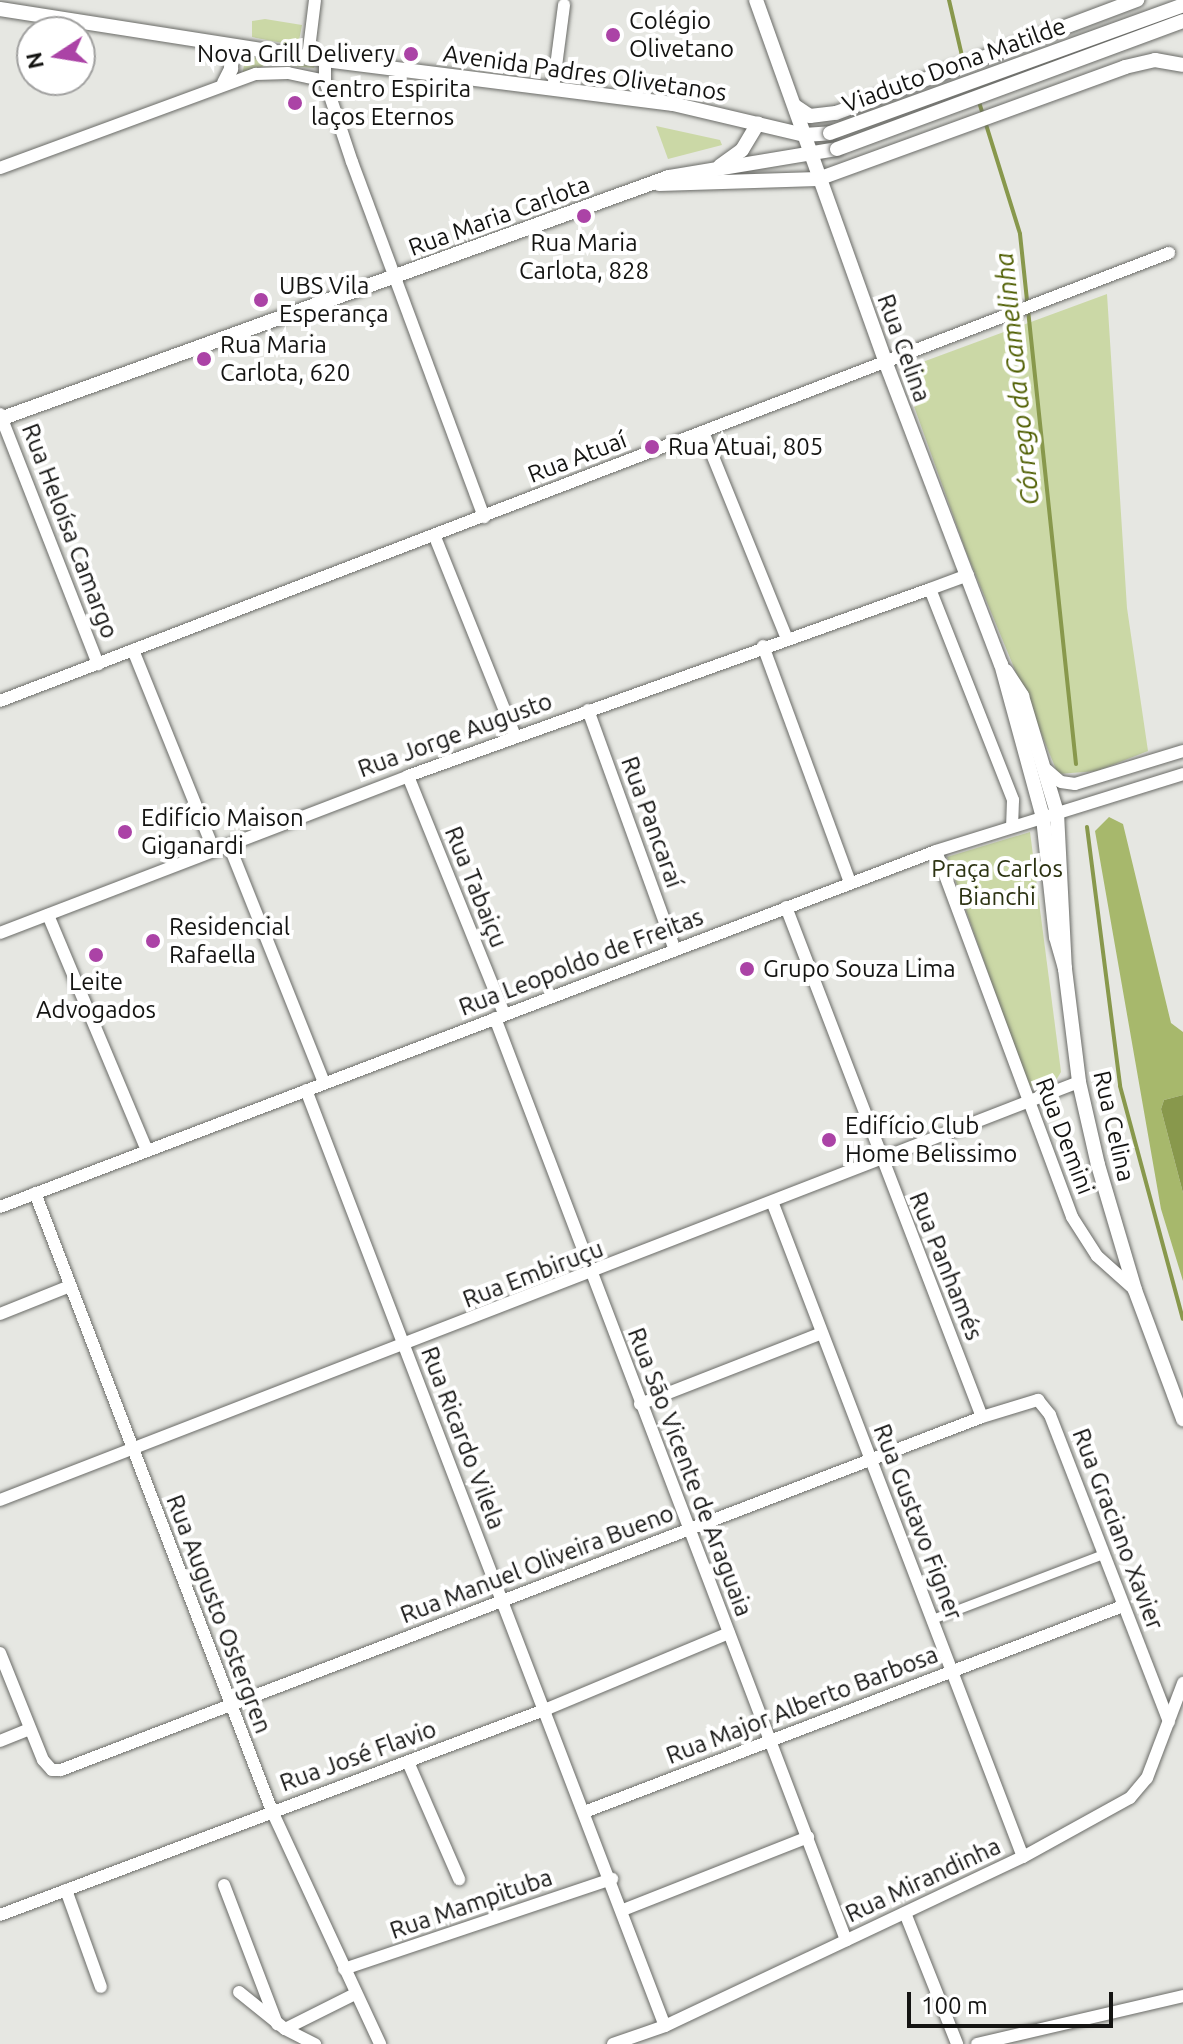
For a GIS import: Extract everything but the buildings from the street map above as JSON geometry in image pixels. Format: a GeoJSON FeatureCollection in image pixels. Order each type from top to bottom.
{"type":"FeatureCollection","features":[{"type":"Feature","properties":{"kind":"street"},"geometry":{"type":"LineString","coordinates":[[308,57],[315,0]]}},
{"type":"Feature","properties":{"kind":"street","name":"Rua Celina"},"geometry":{"type":"LineString","coordinates":[[756,0],[885,361],[1001,664],[1050,815]]}},
{"type":"Feature","properties":{"kind":"street"},"geometry":{"type":"LineString","coordinates":[[795,106],[810,116],[836,113],[1137,0]]}},
{"type":"Feature","properties":{"kind":"street"},"geometry":{"type":"LineString","coordinates":[[553,89],[564,5]]}},
{"type":"Feature","properties":{"kind":"street","name":"Viaduto Dona Matilde"},"geometry":{"type":"LineString","coordinates":[[830,133],[1183,5]]}},
{"type":"Feature","properties":{"kind":"street","name":"Avenida Padres Olivetanos"},"geometry":{"type":"LineString","coordinates":[[0,9],[325,60],[673,104],[804,135],[830,133]]}},
{"type":"Feature","properties":{"kind":"street","name":"Viaduto Dona Matilde"},"geometry":{"type":"LineString","coordinates":[[837,149],[1183,21]]}},
{"type":"Feature","properties":{"kind":"street"},"geometry":{"type":"LineString","coordinates":[[1075,25],[1095,48],[1094,78]]}},
{"type":"Feature","properties":{"kind":"street"},"geometry":{"type":"LineString","coordinates":[[224,83],[231,69],[232,46]]}},
{"type":"Feature","properties":{"kind":"street"},"geometry":{"type":"LineString","coordinates":[[325,60],[325,81],[484,517]]}},
{"type":"Feature","properties":{"kind":"street","name":"Rua Maria Carlota"},"geometry":{"type":"LineString","coordinates":[[651,184],[818,179],[1094,78],[1155,60],[1183,65]]}},
{"type":"Feature","properties":{"kind":"street"},"geometry":{"type":"LineString","coordinates":[[0,168],[224,83],[273,72],[325,81]]}},
{"type":"Feature","properties":{"kind":"street"},"geometry":{"type":"LineString","coordinates":[[718,167],[742,150],[758,123]]}},
{"type":"Feature","properties":{"kind":"street","name":"Rua Maria Carlota"},"geometry":{"type":"LineString","coordinates":[[1,417],[651,184],[718,167],[837,149]]}},
{"type":"Feature","properties":{"kind":"street","name":"Rua Atuaí"},"geometry":{"type":"LineString","coordinates":[[0,701],[435,537],[1169,253]]}},
{"type":"Feature","properties":{"kind":"street","name":"Rua Heloísa Camargo"},"geometry":{"type":"LineString","coordinates":[[1,417],[98,664]]}},
{"type":"Feature","properties":{"kind":"street"},"geometry":{"type":"LineString","coordinates":[[703,432],[787,639]]}},
{"type":"Feature","properties":{"kind":"street"},"geometry":{"type":"LineString","coordinates":[[435,537],[515,736]]}},
{"type":"Feature","properties":{"kind":"street"},"geometry":{"type":"LineString","coordinates":[[968,575],[930,589],[1013,800],[1012,826]]}},
{"type":"Feature","properties":{"kind":"street","name":"Rua Jorge Augusto"},"geometry":{"type":"LineString","coordinates":[[0,933],[515,736],[930,589]]}},
{"type":"Feature","properties":{"kind":"street"},"geometry":{"type":"LineString","coordinates":[[763,646],[850,883]]}},
{"type":"Feature","properties":{"kind":"street"},"geometry":{"type":"LineString","coordinates":[[133,650],[214,850]]}},
{"type":"Feature","properties":{"kind":"street","name":"Rua Celina"},"geometry":{"type":"LineString","coordinates":[[1001,664],[1022,696],[1047,770],[1079,1082],[1135,1290]]}},
{"type":"Feature","properties":{"kind":"street","name":"Rua Pancaraí"},"geometry":{"type":"LineString","coordinates":[[588,710],[675,950]]}},
{"type":"Feature","properties":{"kind":"street"},"geometry":{"type":"LineString","coordinates":[[1047,770],[1061,782],[1075,784],[1183,751]]}},
{"type":"Feature","properties":{"kind":"street","name":"Rua Leopoldo de Freitas"},"geometry":{"type":"LineString","coordinates":[[0,1207],[936,851],[1183,774]]}},
{"type":"Feature","properties":{"kind":"street","name":"Rua Tabaiçu"},"geometry":{"type":"LineString","coordinates":[[408,776],[499,1016]]}},
{"type":"Feature","properties":{"kind":"street"},"geometry":{"type":"LineString","coordinates":[[229,845],[324,1083]]}},
{"type":"Feature","properties":{"kind":"street","name":"Rua Demini"},"geometry":{"type":"LineString","coordinates":[[936,851],[1028,1103],[1084,1239],[1135,1290],[1183,1419]]}},
{"type":"Feature","properties":{"kind":"street","name":"Rua Panhamés"},"geometry":{"type":"LineString","coordinates":[[786,907],[881,1161],[982,1417]]}},
{"type":"Feature","properties":{"kind":"street"},"geometry":{"type":"LineString","coordinates":[[48,915],[147,1150]]}},
{"type":"Feature","properties":{"kind":"street","name":"Rua São Vicente de Araguaia"},"geometry":{"type":"LineString","coordinates":[[499,1016],[591,1275],[846,1940]]}},
{"type":"Feature","properties":{"kind":"street","name":"Rua Embiruçu"},"geometry":{"type":"LineString","coordinates":[[0,1500],[591,1275],[1079,1082]]}},
{"type":"Feature","properties":{"kind":"street","name":"Rua Ricardo Vilela"},"geometry":{"type":"LineString","coordinates":[[306,1090],[587,1811],[665,2026]]}},
{"type":"Feature","properties":{"kind":"street","name":"Rua Augusto Ostergren"},"geometry":{"type":"LineString","coordinates":[[35,1193],[272,1811],[380,2044]]}},
{"type":"Feature","properties":{"kind":"street","name":"Rua Gustavo Figner"},"geometry":{"type":"LineString","coordinates":[[773,1204],[1023,1857]]}},
{"type":"Feature","properties":{"kind":"street"},"geometry":{"type":"LineString","coordinates":[[0,1314],[70,1286]]}},
{"type":"Feature","properties":{"kind":"street"},"geometry":{"type":"LineString","coordinates":[[640,1404],[822,1333]]}},
{"type":"Feature","properties":{"kind":"street","name":"Rua Manuel Oliveira Bueno"},"geometry":{"type":"LineString","coordinates":[[29,1729],[52,1770],[230,1706],[982,1417],[1038,1400]]}},
{"type":"Feature","properties":{"kind":"street","name":"Rua Graciano Xavier"},"geometry":{"type":"LineString","coordinates":[[1038,1400],[1050,1415],[1169,1722]]}},
{"type":"Feature","properties":{"kind":"street"},"geometry":{"type":"LineString","coordinates":[[932,1619],[1103,1554]]}},
{"type":"Feature","properties":{"kind":"street","name":"Rua Major Alberto Barbosa"},"geometry":{"type":"LineString","coordinates":[[587,1811],[1123,1606]]}},
{"type":"Feature","properties":{"kind":"street","name":"Rua José Flavio"},"geometry":{"type":"LineString","coordinates":[[0,1915],[547,1709],[729,1633]]}},
{"type":"Feature","properties":{"kind":"street"},"geometry":{"type":"LineString","coordinates":[[0,1653],[29,1729],[0,1741]]}},
{"type":"Feature","properties":{"kind":"street","name":"Rua Mirandinha"},"geometry":{"type":"LineString","coordinates":[[613,2044],[665,2026],[1023,1857],[1139,1789],[1183,1683]]}},
{"type":"Feature","properties":{"kind":"street"},"geometry":{"type":"LineString","coordinates":[[408,1762],[459,1879]]}},
{"type":"Feature","properties":{"kind":"street"},"geometry":{"type":"LineString","coordinates":[[623,1910],[808,1837]]}},
{"type":"Feature","properties":{"kind":"street","name":"Rua Mampituba"},"geometry":{"type":"LineString","coordinates":[[344,1969],[612,1879]]}},
{"type":"Feature","properties":{"kind":"street"},"geometry":{"type":"LineString","coordinates":[[224,1885],[281,2026]]}},
{"type":"Feature","properties":{"kind":"street"},"geometry":{"type":"LineString","coordinates":[[66,1890],[101,1987]]}},
{"type":"Feature","properties":{"kind":"street"},"geometry":{"type":"LineString","coordinates":[[905,1913],[957,2044]]}},
{"type":"Feature","properties":{"kind":"street"},"geometry":{"type":"LineString","coordinates":[[239,1992],[281,2026],[314,2044]]}},
{"type":"Feature","properties":{"kind":"street"},"geometry":{"type":"LineString","coordinates":[[281,2026],[355,1994]]}},
{"type":"Feature","properties":{"kind":"street"},"geometry":{"type":"LineString","coordinates":[[977,2044],[1183,1996]]}},
{"type":"Feature","properties":{"kind":"green space"},"geometry":{"type":"Polygon","coordinates":[[[265,19],[302,25],[298,46],[252,37],[252,21],[265,19]]]}},
{"type":"Feature","properties":{"kind":"green space"},"geometry":{"type":"Polygon","coordinates":[[[246,55],[315,65],[314,68],[268,64],[242,76],[246,55]]]}},
{"type":"Feature","properties":{"kind":"green space"},"geometry":{"type":"Polygon","coordinates":[[[656,126],[720,140],[722,145],[668,159],[656,126]]]}},
{"type":"Feature","properties":{"kind":"green space"},"geometry":{"type":"Polygon","coordinates":[[[1107,294],[1127,608],[1148,751],[1097,771],[1058,774],[967,554],[901,370],[1107,294]]]}},
{"type":"Feature","properties":{"kind":"green space","name":"Praça Carlos Bianchi"},"geometry":{"type":"Polygon","coordinates":[[[1030,832],[1061,1072],[1055,1082],[1036,1088],[1028,1085],[947,857],[1030,832]]]}},
{"type":"Feature","properties":{"kind":"shaded area"},"geometry":{"type":"Polygon","coordinates":[[[1109,817],[1123,824],[1171,1023],[1183,1032],[1183,1095],[1164,1100],[1161,1109],[1183,1193],[1183,1281],[1161,1209],[1095,831],[1109,817]]]}},
{"type":"Feature","properties":{"kind":"shaded area"},"geometry":{"type":"Polygon","coordinates":[[[1183,1095],[1183,1193],[1161,1109],[1164,1100],[1183,1095]]]}},
{"type":"Feature","properties":{"kind":"waterway","name":"Córrego da Gamelinha"},"geometry":{"type":"LineString","coordinates":[[949,0],[963,60]]}},
{"type":"Feature","properties":{"kind":"waterway","name":"Córrego da Gamelinha"},"geometry":{"type":"LineString","coordinates":[[979,102],[1020,234],[1076,764]]}},
{"type":"Feature","properties":{"kind":"waterway","name":"Córrego da Gamelinha"},"geometry":{"type":"LineString","coordinates":[[1087,827],[1120,1086],[1183,1319]]}},
{"type":"Feature","properties":{"kind":"place","name":"Colégio Olivetano"},"geometry":{"type":"Point","coordinates":[613,35]}},
{"type":"Feature","properties":{"kind":"place","name":"Nova Grill Delivery"},"geometry":{"type":"Point","coordinates":[411,54]}},
{"type":"Feature","properties":{"kind":"place","name":"Centro Espirita laços Eternos"},"geometry":{"type":"Point","coordinates":[295,103]}},
{"type":"Feature","properties":{"kind":"place","name":"Rua Maria Carlota, 828"},"geometry":{"type":"Point","coordinates":[584,216]}},
{"type":"Feature","properties":{"kind":"place","name":"UBS Vila Esperança"},"geometry":{"type":"Point","coordinates":[261,300]}},
{"type":"Feature","properties":{"kind":"place","name":"Rua Maria Carlota, 620"},"geometry":{"type":"Point","coordinates":[204,359]}},
{"type":"Feature","properties":{"kind":"place","name":"Rua Atuai, 805"},"geometry":{"type":"Point","coordinates":[652,447]}},
{"type":"Feature","properties":{"kind":"place","name":"Edifício Maison Giganardi"},"geometry":{"type":"Point","coordinates":[125,832]}},
{"type":"Feature","properties":{"kind":"place","name":"Residencial Rafaella"},"geometry":{"type":"Point","coordinates":[153,941]}},
{"type":"Feature","properties":{"kind":"place","name":"Leite Advogados"},"geometry":{"type":"Point","coordinates":[96,955]}},
{"type":"Feature","properties":{"kind":"place","name":"Grupo Souza Lima"},"geometry":{"type":"Point","coordinates":[747,969]}},
{"type":"Feature","properties":{"kind":"place","name":"Edifício Club Home Belissimo"},"geometry":{"type":"Point","coordinates":[829,1140]}}]}
